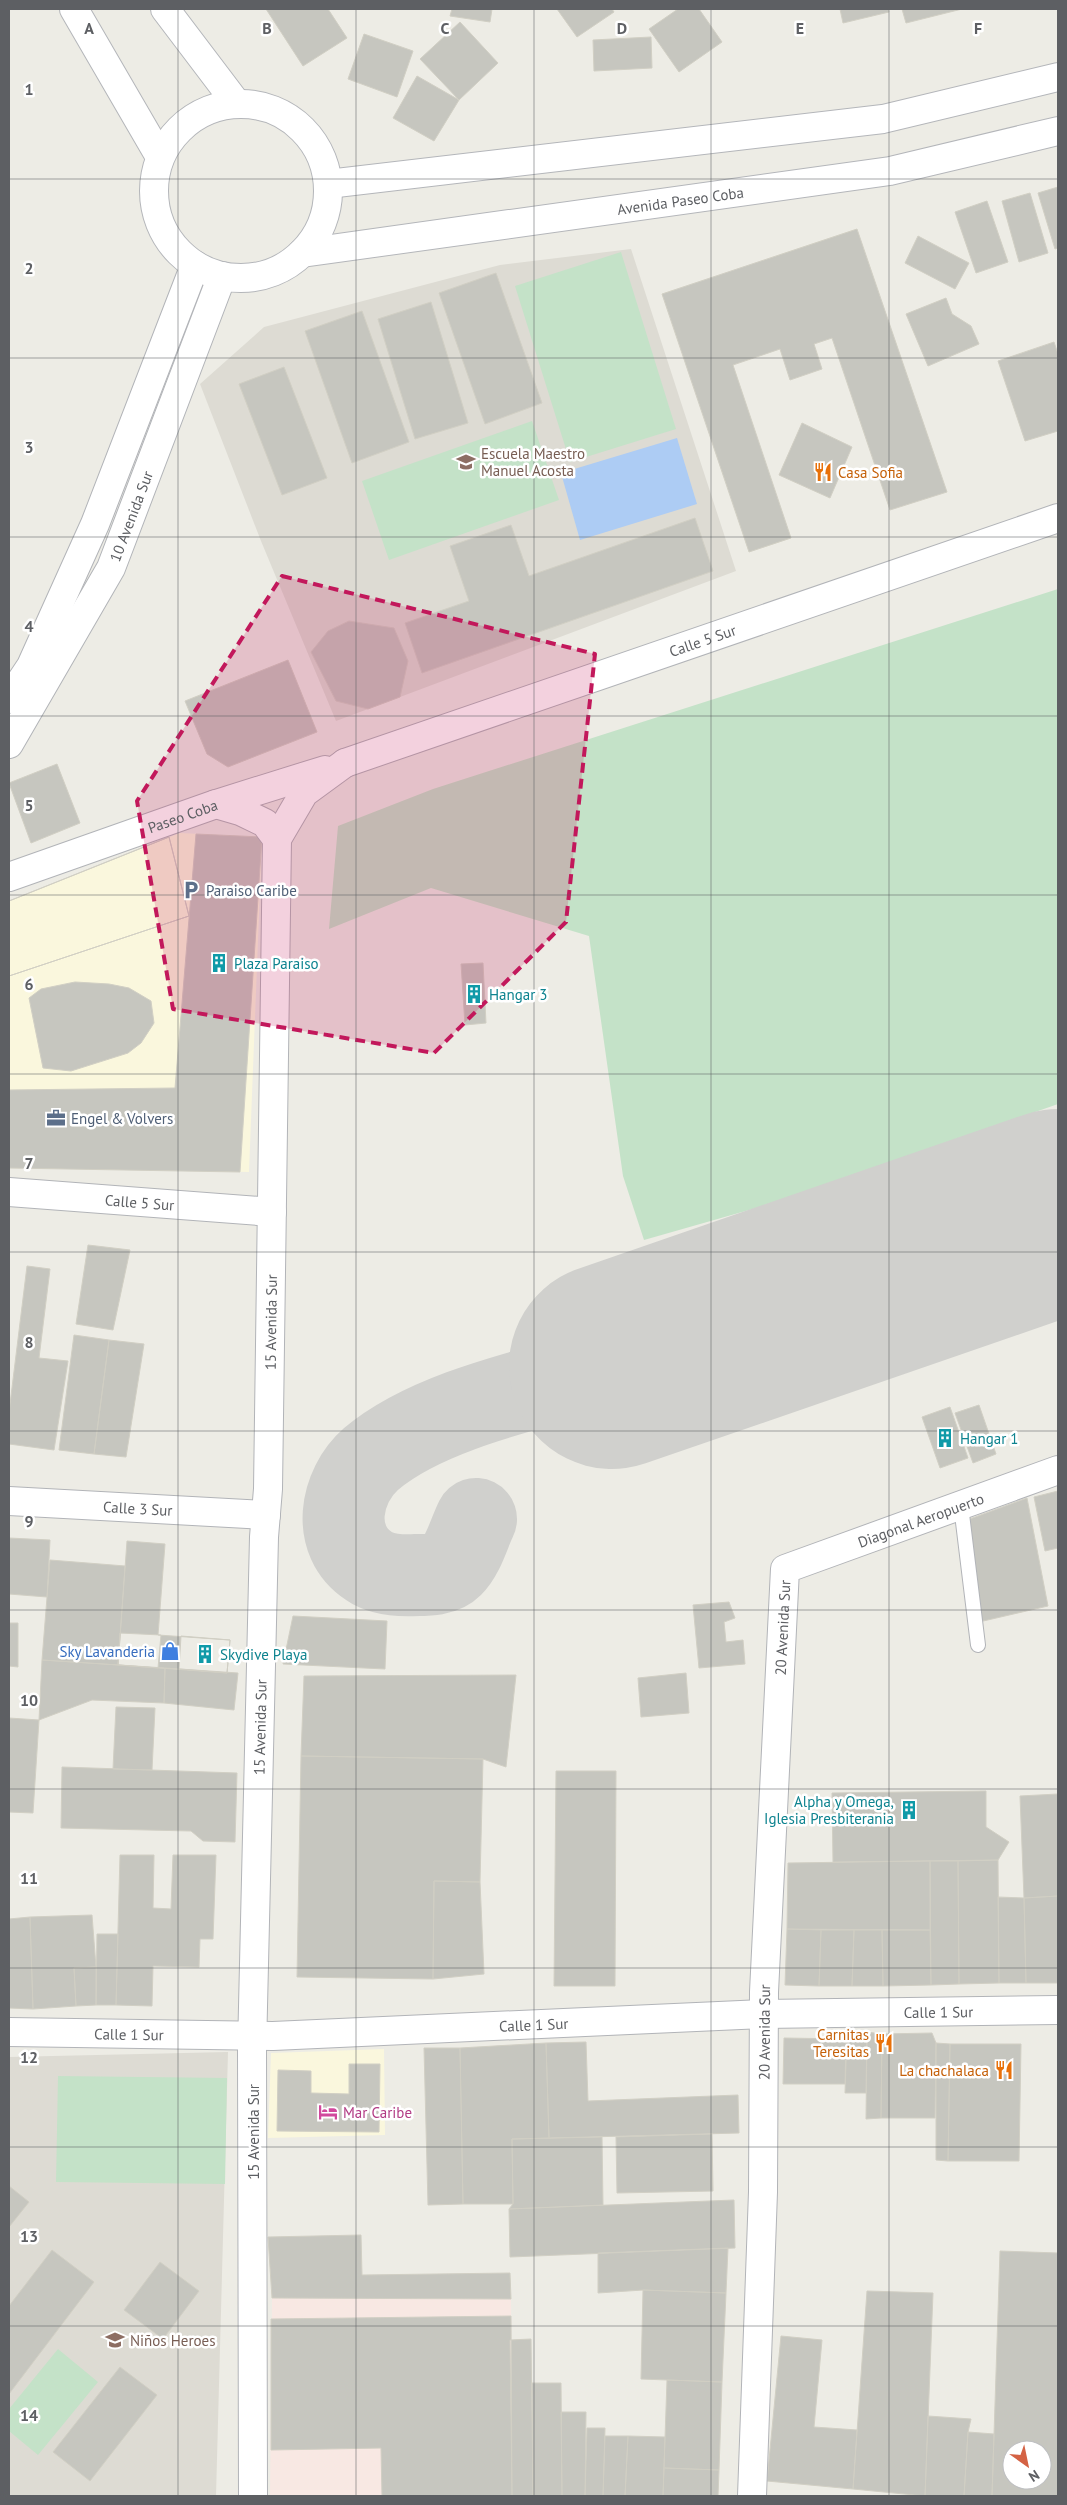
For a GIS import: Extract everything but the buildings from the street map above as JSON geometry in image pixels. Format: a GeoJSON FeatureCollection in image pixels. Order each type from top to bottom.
{"type":"FeatureCollection","features":[{"type":"Feature","properties":{"kind":"street"},"geometry":{"type":"LineString","coordinates":[[74,9],[160,158]]}},
{"type":"Feature","properties":{"kind":"street"},"geometry":{"type":"LineString","coordinates":[[165,9],[237,104]]}},
{"type":"Feature","properties":{"kind":"street"},"geometry":{"type":"LineString","coordinates":[[328,184],[882,119],[1058,77]]}},
{"type":"Feature","properties":{"kind":"street"},"geometry":{"type":"LineString","coordinates":[[237,104],[260,106],[282,114],[302,128],[318,150],[324,163],[328,184],[326,209],[317,233],[302,253],[278,270],[251,277],[222,276],[195,265],[176,249],[163,229],[155,206],[154,181],[160,158],[173,137],[191,120],[213,108],[237,104]]}},
{"type":"Feature","properties":{"kind":"street","name":"Avenida Paseo Coba"},"geometry":{"type":"LineString","coordinates":[[302,253],[890,171],[1058,131]]}},
{"type":"Feature","properties":{"kind":"street","name":"10 Avenida Sur"},"geometry":{"type":"LineString","coordinates":[[9,700],[31,666],[95,524],[195,265]]}},
{"type":"Feature","properties":{"kind":"street","name":"10 Avenida Sur"},"geometry":{"type":"LineString","coordinates":[[9,744],[111,568],[222,276]]}},
{"type":"Feature","properties":{"kind":"street","name":"Calle 5 Sur"},"geometry":{"type":"LineString","coordinates":[[345,763],[1058,518]]}},
{"type":"Feature","properties":{"kind":"street","name":"Paseo Coba"},"geometry":{"type":"LineString","coordinates":[[13,874],[216,804],[345,763]]}},
{"type":"Feature","properties":{"kind":"street","name":"15 Avenida Sur"},"geometry":{"type":"LineString","coordinates":[[253,2496],[252,2036],[266,1515],[277,839],[304,793],[345,763]]}},
{"type":"Feature","properties":{"kind":"street"},"geometry":{"type":"LineString","coordinates":[[216,804],[240,811],[265,823],[277,839]]}},
{"type":"Feature","properties":{"kind":"street","name":"Calle 5 Sur"},"geometry":{"type":"LineString","coordinates":[[9,1192],[272,1212]]}},
{"type":"Feature","properties":{"kind":"street","name":"Diagonal Aeropuerto"},"geometry":{"type":"LineString","coordinates":[[785,1570],[1058,1470]]}},
{"type":"Feature","properties":{"kind":"street","name":"Calle 3 Sur"},"geometry":{"type":"LineString","coordinates":[[9,1501],[266,1515]]}},
{"type":"Feature","properties":{"kind":"street","name":"20 Avenida Sur"},"geometry":{"type":"LineString","coordinates":[[752,2496],[763,2192],[763,2014],[785,1570]]}},
{"type":"Feature","properties":{"kind":"street","name":"Calle 1 Sur"},"geometry":{"type":"LineString","coordinates":[[9,2032],[252,2036],[763,2014],[1058,2010]]}},
{"type":"Feature","properties":{"kind":"lane"},"geometry":{"type":"LineString","coordinates":[[961,1506],[978,1645]]}},
{"type":"Feature","properties":{"kind":"highlighted area"},"geometry":{"type":"Polygon","coordinates":[[[282,576],[595,654],[566,922],[434,1053],[173,1009],[137,801],[282,576]]]}},
{"type":"Feature","properties":{"kind":"shaded area","name":"Escuela Maestro Manuel Acosta"},"geometry":{"type":"Polygon","coordinates":[[[631,249],[736,571],[336,721],[261,541],[200,384],[264,327],[500,265],[631,249]]]}},
{"type":"Feature","properties":{"kind":"shaded area"},"geometry":{"type":"Polygon","coordinates":[[[180,833],[262,837],[249,1172],[9,1168],[9,901],[180,833]]]}},
{"type":"Feature","properties":{"kind":"shaded area"},"geometry":{"type":"Polygon","coordinates":[[[384,2049],[385,2135],[268,2138],[271,2053],[384,2049]]]}},
{"type":"Feature","properties":{"kind":"shaded area","name":"Niños Heroes"},"geometry":{"type":"Polygon","coordinates":[[[228,2052],[216,2496],[9,2496],[9,2057],[228,2052]]]}},
{"type":"Feature","properties":{"kind":"shaded area"},"geometry":{"type":"Polygon","coordinates":[[[272,2298],[511,2299],[512,2496],[270,2496],[272,2298]]]}},
{"type":"Feature","properties":{"kind":"green space"},"geometry":{"type":"Polygon","coordinates":[[[621,252],[676,429],[570,462],[515,286],[621,252]]]}},
{"type":"Feature","properties":{"kind":"green space"},"geometry":{"type":"Polygon","coordinates":[[[532,421],[559,500],[389,560],[362,481],[532,421]]]}},
{"type":"Feature","properties":{"kind":"green space"},"geometry":{"type":"Polygon","coordinates":[[[1058,589],[1058,1104],[795,1197],[644,1240],[623,1176],[589,936],[431,888],[329,929],[338,826],[433,789],[1058,589]]]}},
{"type":"Feature","properties":{"kind":"green space"},"geometry":{"type":"Polygon","coordinates":[[[58,2076],[227,2078],[225,2184],[56,2182],[58,2076]]]}},
{"type":"Feature","properties":{"kind":"green space"},"geometry":{"type":"Polygon","coordinates":[[[58,2349],[98,2382],[38,2455],[9,2431],[9,2409],[58,2349]]]}},
{"type":"Feature","properties":{"kind":"water"},"geometry":{"type":"Polygon","coordinates":[[[677,438],[697,504],[580,540],[561,473],[677,438]]]}},
{"type":"Feature","properties":{"kind":"taxiway"},"geometry":{"type":"LineString","coordinates":[[476,1519],[460,1556],[452,1566],[444,1571],[426,1575],[392,1574],[374,1569],[357,1555],[348,1543],[344,1528],[346,1498],[360,1470],[371,1459],[395,1442],[423,1426],[454,1413],[519,1392],[612,1366]]}},
{"type":"Feature","properties":{"kind":"runway"},"geometry":{"type":"LineString","coordinates":[[612,1366],[1058,1212]]}},
{"type":"Feature","properties":{"kind":"place","name":"Escuela Maestro Manuel Acosta"},"geometry":{"type":"Point","coordinates":[466,462]}},
{"type":"Feature","properties":{"kind":"place","name":"Casa Sofia"},"geometry":{"type":"Point","coordinates":[823,472]}},
{"type":"Feature","properties":{"kind":"place","name":"Paraiso Caribe"},"geometry":{"type":"Point","coordinates":[191,890]}},
{"type":"Feature","properties":{"kind":"place","name":"Plaza Paraiso"},"geometry":{"type":"Point","coordinates":[219,963]}},
{"type":"Feature","properties":{"kind":"place","name":"Hangar 3"},"geometry":{"type":"Point","coordinates":[474,994]}},
{"type":"Feature","properties":{"kind":"place","name":"Engel & Volvers"},"geometry":{"type":"Point","coordinates":[56,1118]}},
{"type":"Feature","properties":{"kind":"place","name":"Hangar 1"},"geometry":{"type":"Point","coordinates":[945,1438]}},
{"type":"Feature","properties":{"kind":"place","name":"Sky Lavanderia"},"geometry":{"type":"Point","coordinates":[170,1651]}},
{"type":"Feature","properties":{"kind":"place","name":"Skydive Playa"},"geometry":{"type":"Point","coordinates":[205,1654]}},
{"type":"Feature","properties":{"kind":"place","name":"Alpha y Omega, Iglesia Presbiterania"},"geometry":{"type":"Point","coordinates":[909,1810]}},
{"type":"Feature","properties":{"kind":"place","name":"Carnitas Teresitas"},"geometry":{"type":"Point","coordinates":[884,2043]}},
{"type":"Feature","properties":{"kind":"place","name":"La chachalaca"},"geometry":{"type":"Point","coordinates":[1004,2070]}},
{"type":"Feature","properties":{"kind":"place","name":"Mar Caribe"},"geometry":{"type":"Point","coordinates":[328,2112]}},
{"type":"Feature","properties":{"kind":"place","name":"Niños Heroes"},"geometry":{"type":"Point","coordinates":[115,2340]}}]}
